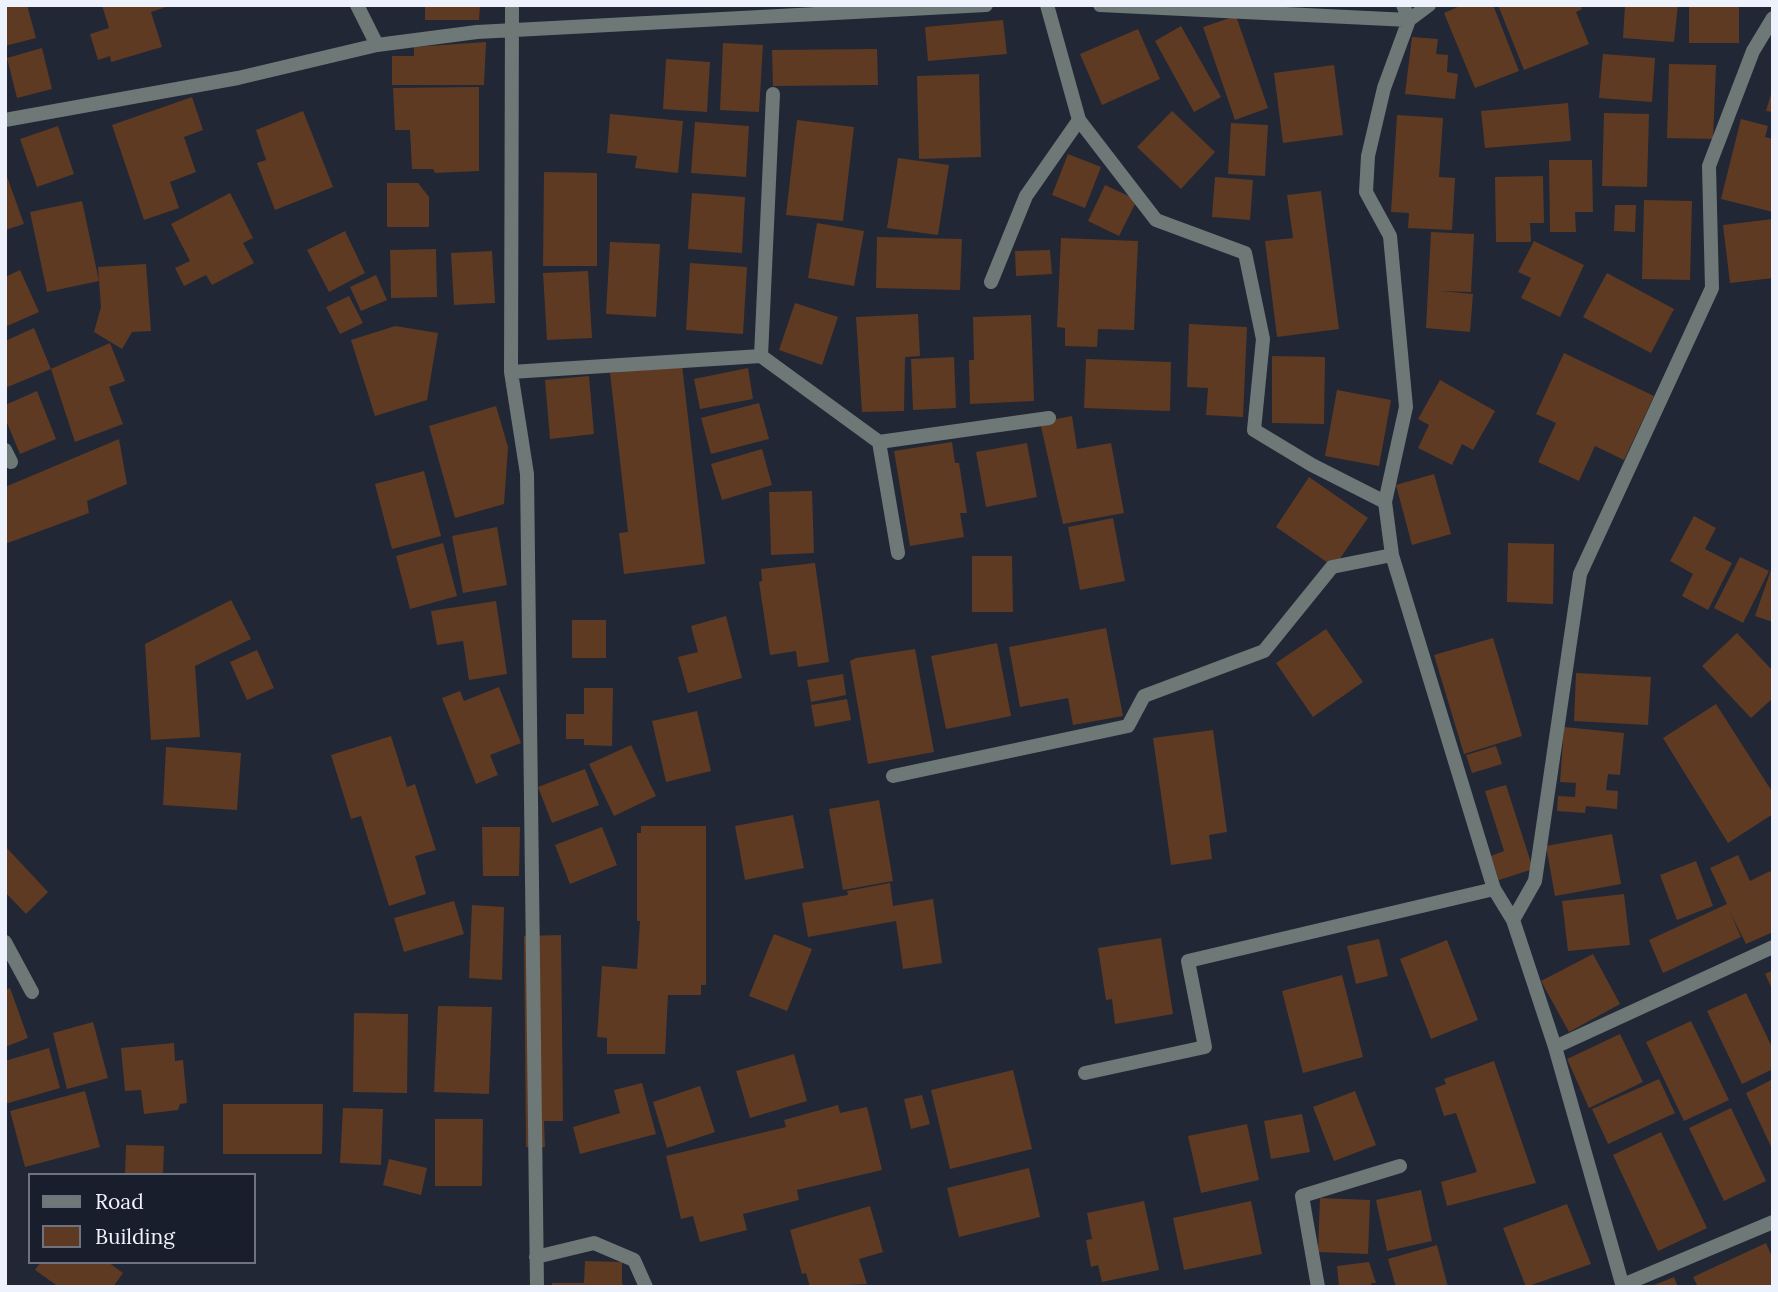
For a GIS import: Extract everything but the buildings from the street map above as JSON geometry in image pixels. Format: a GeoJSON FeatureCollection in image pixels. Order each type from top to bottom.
{"type":"FeatureCollection","features":[{"type":"Feature","properties":{"kind":"street"},"geometry":{"type":"LineString","coordinates":[[357,5],[377,45]]}},
{"type":"Feature","properties":{"kind":"street"},"geometry":{"type":"LineString","coordinates":[[512,5],[511,372],[527,474],[537,1287]]}},
{"type":"Feature","properties":{"kind":"street"},"geometry":{"type":"LineString","coordinates":[[5,120],[239,78],[377,45],[513,28],[986,5]]}},
{"type":"Feature","properties":{"kind":"street"},"geometry":{"type":"LineString","coordinates":[[1047,5],[1079,120],[1156,220],[1245,253],[1262,339],[1254,430],[1312,465],[1385,502]]}},
{"type":"Feature","properties":{"kind":"street"},"geometry":{"type":"LineString","coordinates":[[1100,5],[1409,20]]}},
{"type":"Feature","properties":{"kind":"street"},"geometry":{"type":"LineString","coordinates":[[1403,5],[1409,20]]}},
{"type":"Feature","properties":{"kind":"street"},"geometry":{"type":"LineString","coordinates":[[1429,5],[1409,20],[1384,88],[1368,156],[1366,192],[1390,236],[1406,407],[1385,502],[1392,555],[1494,890],[1513,920],[1555,1047],[1623,1286],[1773,1222]]}},
{"type":"Feature","properties":{"kind":"street"},"geometry":{"type":"LineString","coordinates":[[1513,920],[1535,881],[1580,574],[1712,288],[1709,166],[1753,51],[1773,18]]}},
{"type":"Feature","properties":{"kind":"street"},"geometry":{"type":"LineString","coordinates":[[761,356],[773,94]]}},
{"type":"Feature","properties":{"kind":"street"},"geometry":{"type":"LineString","coordinates":[[991,282],[1026,197],[1079,120]]}},
{"type":"Feature","properties":{"kind":"street"},"geometry":{"type":"LineString","coordinates":[[511,372],[761,356],[879,442],[1049,418]]}},
{"type":"Feature","properties":{"kind":"street"},"geometry":{"type":"LineString","coordinates":[[879,442],[898,553]]}},
{"type":"Feature","properties":{"kind":"street"},"geometry":{"type":"LineString","coordinates":[[892,776],[1128,726],[1144,696],[1264,651],[1332,567],[1392,555]]}},
{"type":"Feature","properties":{"kind":"street"},"geometry":{"type":"LineString","coordinates":[[1085,1073],[1205,1047],[1188,961],[1494,890]]}},
{"type":"Feature","properties":{"kind":"street"},"geometry":{"type":"LineString","coordinates":[[5,942],[33,992]]}},
{"type":"Feature","properties":{"kind":"street"},"geometry":{"type":"LineString","coordinates":[[1555,1047],[1773,947]]}},
{"type":"Feature","properties":{"kind":"street"},"geometry":{"type":"LineString","coordinates":[[1318,1287],[1302,1196],[1400,1166]]}},
{"type":"Feature","properties":{"kind":"street"},"geometry":{"type":"LineString","coordinates":[[536,1257],[594,1243],[634,1260],[646,1287]]}}]}
